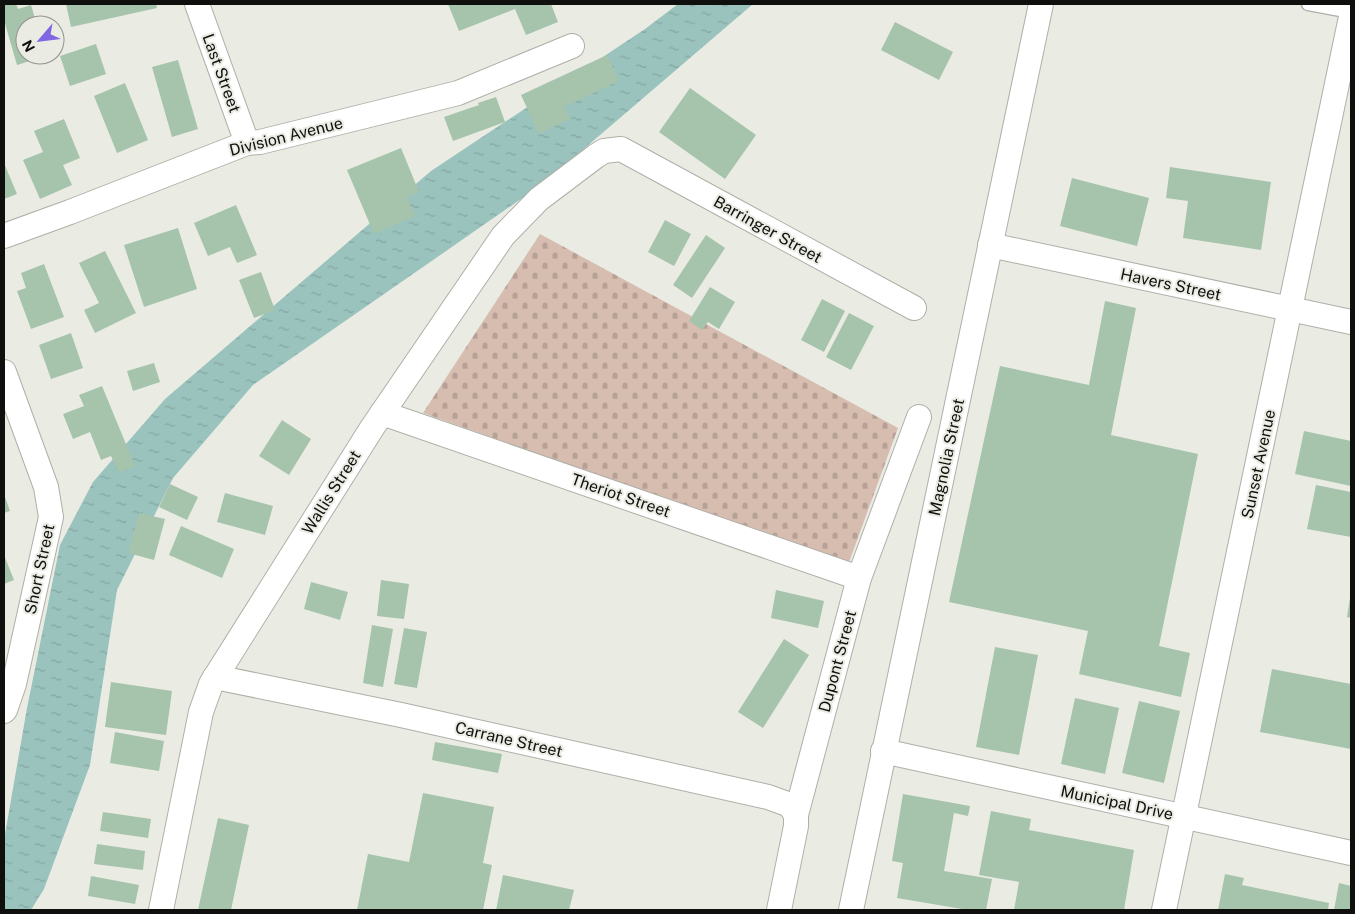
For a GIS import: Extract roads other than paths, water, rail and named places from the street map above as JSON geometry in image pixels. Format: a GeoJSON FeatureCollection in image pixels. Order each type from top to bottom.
{"type":"FeatureCollection","features":[{"type":"Feature","properties":{"kind":"street","name":"Last Street"},"geometry":{"type":"LineString","coordinates":[[197,4],[247,142]]}},
{"type":"Feature","properties":{"kind":"street","name":"Magnolia Street"},"geometry":{"type":"LineString","coordinates":[[851,910],[1041,4]]}},
{"type":"Feature","properties":{"kind":"street","name":"Sunset Avenue"},"geometry":{"type":"LineString","coordinates":[[1164,910],[1351,17]]}},
{"type":"Feature","properties":{"kind":"street","name":"Division Avenue"},"geometry":{"type":"LineString","coordinates":[[4,236],[247,142],[260,142],[458,93],[572,46]]}},
{"type":"Feature","properties":{"kind":"street","name":"Barringer Street"},"geometry":{"type":"LineString","coordinates":[[621,149],[914,308]]}},
{"type":"Feature","properties":{"kind":"street","name":"Wallis Street"},"geometry":{"type":"LineString","coordinates":[[161,910],[201,712],[215,677],[382,413],[503,236],[538,199],[604,151],[621,149]]}},
{"type":"Feature","properties":{"kind":"street","name":"Havers Street"},"geometry":{"type":"LineString","coordinates":[[990,245],[1351,322]]}},
{"type":"Feature","properties":{"kind":"street","name":"Short Street"},"geometry":{"type":"LineString","coordinates":[[4,372],[46,487],[51,517],[14,684],[4,711]]}},
{"type":"Feature","properties":{"kind":"street","name":"Theriot Street"},"geometry":{"type":"LineString","coordinates":[[382,413],[859,578]]}},
{"type":"Feature","properties":{"kind":"street","name":"Dupont Street"},"geometry":{"type":"LineString","coordinates":[[779,910],[796,826],[796,815],[859,578],[919,417]]}},
{"type":"Feature","properties":{"kind":"street","name":"Carrane Street"},"geometry":{"type":"LineString","coordinates":[[215,677],[401,715],[768,797],[790,805],[796,815]]}},
{"type":"Feature","properties":{"kind":"street","name":"Municipal Drive"},"geometry":{"type":"LineString","coordinates":[[883,752],[1351,852]]}},
{"type":"Feature","properties":{"kind":"lane"},"geometry":{"type":"LineString","coordinates":[[1308,4],[1351,12]]}},
{"type":"Feature","properties":{"kind":"water"},"geometry":{"type":"Polygon","coordinates":[[[678,4],[753,4],[544,183],[253,385],[173,478],[117,590],[90,765],[44,889],[31,910],[4,910],[4,840],[27,708],[60,545],[93,482],[165,399],[431,171],[645,29],[678,4]]]}}]}
